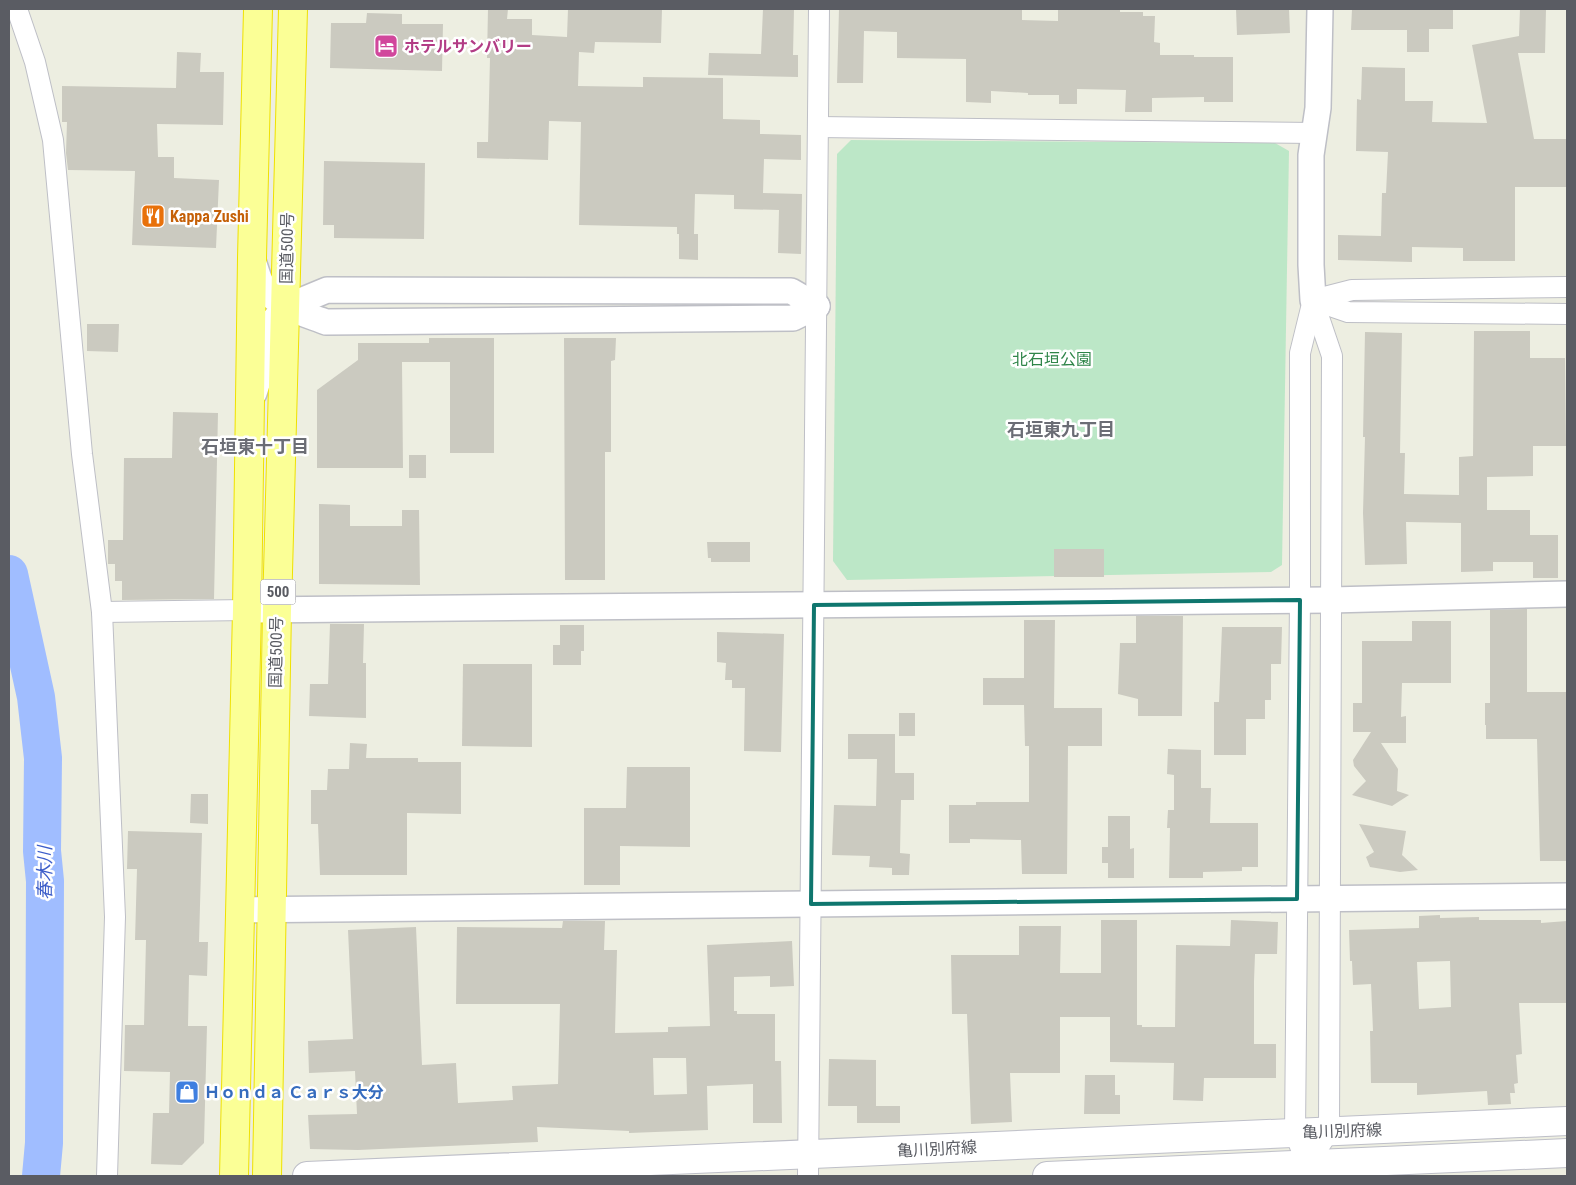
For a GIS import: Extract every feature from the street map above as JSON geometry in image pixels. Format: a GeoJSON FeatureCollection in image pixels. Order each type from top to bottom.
{"type":"FeatureCollection","features":[{"type":"Feature","properties":{"kind":"highway","name":"国道500号"},"geometry":{"type":"LineString","coordinates":[[234,1176],[241,910],[258,9]]}},
{"type":"Feature","properties":{"kind":"highway","name":"国道500号"},"geometry":{"type":"LineString","coordinates":[[267,1176],[277,610],[292,9]]}},
{"type":"Feature","properties":{"kind":"main road","name":"亀川別府線"},"geometry":{"type":"LineString","coordinates":[[307,1176],[808,1165],[1329,1131],[1567,1121]]}},
{"type":"Feature","properties":{"kind":"main road","name":"亀川別府線"},"geometry":{"type":"LineString","coordinates":[[1047,1176],[1307,1170],[1567,1153]]}},
{"type":"Feature","properties":{"kind":"street"},"geometry":{"type":"LineString","coordinates":[[17,9],[35,62],[54,140],[82,454],[102,612],[115,917],[107,1176]]}},
{"type":"Feature","properties":{"kind":"street"},"geometry":{"type":"LineString","coordinates":[[808,1165],[820,9]]}},
{"type":"Feature","properties":{"kind":"street"},"geometry":{"type":"LineString","coordinates":[[1307,1170],[1329,1131],[1332,356],[1313,300],[1311,265],[1311,155],[1318,108],[1320,9]]}},
{"type":"Feature","properties":{"kind":"street"},"geometry":{"type":"LineString","coordinates":[[818,127],[1314,133]]}},
{"type":"Feature","properties":{"kind":"street"},"geometry":{"type":"LineString","coordinates":[[252,258],[261,282],[272,296],[286,307]]}},
{"type":"Feature","properties":{"kind":"street"},"geometry":{"type":"LineString","coordinates":[[1313,300],[1352,290],[1567,287]]}},
{"type":"Feature","properties":{"kind":"street"},"geometry":{"type":"LineString","coordinates":[[250,405],[267,354],[272,323],[286,307],[327,290],[791,291],[817,306]]}},
{"type":"Feature","properties":{"kind":"street"},"geometry":{"type":"LineString","coordinates":[[1313,300],[1348,312],[1567,314]]}},
{"type":"Feature","properties":{"kind":"street"},"geometry":{"type":"LineString","coordinates":[[1307,1170],[1295,1133],[1300,600],[1300,353],[1313,300]]}},
{"type":"Feature","properties":{"kind":"street"},"geometry":{"type":"LineString","coordinates":[[102,612],[1331,600],[1567,594]]}},
{"type":"Feature","properties":{"kind":"street"},"geometry":{"type":"LineString","coordinates":[[241,910],[1567,896]]}},
{"type":"Feature","properties":{"kind":"highlighted area"},"geometry":{"type":"Polygon","coordinates":[[[1300,600],[1297,899],[811,904],[814,605],[1300,600]]]}},
{"type":"Feature","properties":{"kind":"green space","name":"北石垣公園"},"geometry":{"type":"Polygon","coordinates":[[[851,140],[1275,143],[1289,151],[1282,565],[1271,572],[847,580],[833,561],[837,154],[851,140]]]}},
{"type":"Feature","properties":{"kind":"building"},"geometry":{"type":"Polygon","coordinates":[[[488,9],[508,9],[507,19],[532,19],[532,35],[567,37],[568,9],[662,9],[661,43],[595,42],[594,53],[579,52],[578,86],[643,87],[643,77],[723,78],[723,119],[760,120],[760,134],[801,135],[801,160],[764,159],[763,193],[802,194],[801,254],[778,253],[779,210],[734,209],[734,195],[695,194],[694,234],[698,234],[698,260],[679,259],[679,234],[677,234],[677,227],[579,225],[581,122],[549,121],[548,160],[477,158],[477,142],[488,142],[490,58],[487,58],[488,9]]]}},
{"type":"Feature","properties":{"kind":"building"},"geometry":{"type":"Polygon","coordinates":[[[763,9],[794,9],[793,55],[798,55],[798,77],[708,75],[709,53],[761,54],[763,9]]]}},
{"type":"Feature","properties":{"kind":"building"},"geometry":{"type":"Polygon","coordinates":[[[839,9],[1022,9],[1022,20],[1058,21],[1058,9],[1120,9],[1120,12],[1143,12],[1143,16],[1155,16],[1154,42],[1160,43],[1160,55],[1233,57],[1233,102],[1204,102],[1204,97],[1152,98],[1152,112],[1125,112],[1126,90],[1077,89],[1077,104],[1059,104],[1059,95],[1028,95],[1028,93],[991,91],[991,103],[966,102],[966,59],[897,58],[897,32],[864,31],[863,83],[837,83],[839,9]]]}},
{"type":"Feature","properties":{"kind":"building"},"geometry":{"type":"Polygon","coordinates":[[[1236,9],[1289,9],[1290,33],[1237,35],[1236,9]]]}},
{"type":"Feature","properties":{"kind":"building"},"geometry":{"type":"Polygon","coordinates":[[[1352,9],[1453,9],[1453,29],[1429,29],[1429,52],[1407,52],[1407,30],[1351,30],[1352,9]]]}},
{"type":"Feature","properties":{"kind":"building"},"geometry":{"type":"Polygon","coordinates":[[[1520,9],[1546,9],[1545,53],[1518,53],[1534,139],[1567,139],[1567,187],[1515,187],[1515,261],[1463,261],[1463,248],[1412,247],[1412,262],[1338,260],[1338,235],[1381,236],[1382,193],[1386,193],[1388,152],[1356,151],[1357,99],[1361,100],[1362,67],[1405,68],[1405,101],[1433,101],[1432,122],[1487,123],[1472,45],[1519,36],[1520,9]]]}},
{"type":"Feature","properties":{"kind":"building","name":"ホテルサンバリー"},"geometry":{"type":"Polygon","coordinates":[[[367,13],[402,14],[402,24],[443,24],[442,71],[330,68],[331,23],[366,23],[367,13]]]}},
{"type":"Feature","properties":{"kind":"building"},"geometry":{"type":"Polygon","coordinates":[[[177,52],[201,53],[200,72],[224,72],[223,125],[157,124],[158,157],[174,157],[174,178],[219,180],[216,248],[132,245],[135,171],[68,170],[66,153],[67,122],[62,122],[62,86],[176,88],[177,52]]]}},
{"type":"Feature","properties":{"kind":"building"},"geometry":{"type":"Polygon","coordinates":[[[324,161],[425,163],[424,239],[334,238],[334,225],[323,225],[324,161]]]}},
{"type":"Feature","properties":{"kind":"building"},"geometry":{"type":"Polygon","coordinates":[[[87,324],[119,324],[118,352],[87,351],[87,324]]]}},
{"type":"Feature","properties":{"kind":"building"},"geometry":{"type":"Polygon","coordinates":[[[1474,331],[1530,331],[1530,358],[1565,358],[1566,446],[1533,446],[1533,476],[1487,477],[1487,510],[1530,510],[1530,535],[1558,535],[1558,578],[1533,578],[1533,562],[1493,562],[1493,571],[1461,572],[1461,523],[1406,522],[1407,564],[1365,565],[1363,513],[1365,437],[1363,437],[1365,332],[1402,333],[1400,453],[1405,453],[1404,494],[1459,495],[1459,457],[1473,456],[1474,331]]]}},
{"type":"Feature","properties":{"kind":"building"},"geometry":{"type":"Polygon","coordinates":[[[429,338],[494,338],[494,453],[450,453],[450,362],[402,362],[403,468],[317,468],[317,390],[358,360],[358,343],[429,343],[429,338]]]}},
{"type":"Feature","properties":{"kind":"building"},"geometry":{"type":"Polygon","coordinates":[[[564,338],[616,338],[615,360],[611,361],[611,452],[605,452],[605,580],[565,580],[564,338]]]}},
{"type":"Feature","properties":{"kind":"building"},"geometry":{"type":"Polygon","coordinates":[[[173,412],[218,413],[214,599],[122,600],[122,581],[115,581],[115,564],[108,564],[108,540],[123,540],[124,458],[172,458],[173,412]]]}},
{"type":"Feature","properties":{"kind":"building"},"geometry":{"type":"Polygon","coordinates":[[[409,455],[426,455],[426,478],[409,478],[409,455]]]}},
{"type":"Feature","properties":{"kind":"building"},"geometry":{"type":"Polygon","coordinates":[[[319,504],[350,505],[350,526],[402,526],[402,510],[419,510],[420,585],[319,584],[319,504]]]}},
{"type":"Feature","properties":{"kind":"building"},"geometry":{"type":"Polygon","coordinates":[[[707,542],[750,542],[750,562],[711,562],[711,558],[708,558],[707,542]]]}},
{"type":"Feature","properties":{"kind":"building"},"geometry":{"type":"Polygon","coordinates":[[[1054,549],[1104,549],[1104,577],[1054,577],[1054,549]]]}},
{"type":"Feature","properties":{"kind":"building"},"geometry":{"type":"Polygon","coordinates":[[[1527,609],[1527,692],[1567,692],[1567,861],[1540,861],[1537,739],[1486,739],[1485,703],[1490,703],[1490,610],[1527,609]]]}},
{"type":"Feature","properties":{"kind":"building"},"geometry":{"type":"Polygon","coordinates":[[[1136,616],[1183,616],[1182,716],[1138,716],[1138,699],[1118,694],[1120,643],[1136,643],[1136,616]]]}},
{"type":"Feature","properties":{"kind":"building"},"geometry":{"type":"Polygon","coordinates":[[[1024,620],[1055,620],[1054,708],[1102,708],[1102,746],[1068,746],[1067,874],[1022,874],[1021,840],[970,839],[970,843],[949,843],[949,805],[976,805],[976,802],[1029,802],[1029,746],[1025,746],[1024,705],[983,705],[983,678],[1024,678],[1024,620]]]}},
{"type":"Feature","properties":{"kind":"building"},"geometry":{"type":"Polygon","coordinates":[[[1412,621],[1451,621],[1451,683],[1402,683],[1401,717],[1406,716],[1406,743],[1381,743],[1398,769],[1397,791],[1409,795],[1392,806],[1352,795],[1366,781],[1354,766],[1353,760],[1371,732],[1353,732],[1353,703],[1362,703],[1362,641],[1412,641],[1412,621]]]}},
{"type":"Feature","properties":{"kind":"building"},"geometry":{"type":"Polygon","coordinates":[[[330,624],[364,624],[363,663],[366,663],[366,718],[309,716],[310,684],[328,684],[330,624]]]}},
{"type":"Feature","properties":{"kind":"building"},"geometry":{"type":"Polygon","coordinates":[[[560,625],[584,625],[584,651],[581,651],[581,665],[553,665],[553,645],[560,645],[560,625]]]}},
{"type":"Feature","properties":{"kind":"building"},"geometry":{"type":"Polygon","coordinates":[[[1222,627],[1282,627],[1281,664],[1271,664],[1271,700],[1265,700],[1265,719],[1246,719],[1246,755],[1214,755],[1214,702],[1219,702],[1222,627]]]}},
{"type":"Feature","properties":{"kind":"building"},"geometry":{"type":"Polygon","coordinates":[[[717,632],[784,634],[781,752],[744,751],[745,688],[732,688],[732,680],[725,680],[726,663],[717,662],[717,632]]]}},
{"type":"Feature","properties":{"kind":"building"},"geometry":{"type":"Polygon","coordinates":[[[463,664],[532,664],[532,747],[462,746],[463,664]]]}},
{"type":"Feature","properties":{"kind":"building"},"geometry":{"type":"Polygon","coordinates":[[[899,713],[915,713],[915,736],[899,736],[899,713]]]}},
{"type":"Feature","properties":{"kind":"building"},"geometry":{"type":"Polygon","coordinates":[[[848,734],[895,734],[895,773],[914,773],[914,800],[901,800],[900,853],[910,854],[909,875],[892,875],[892,868],[869,867],[870,856],[832,855],[834,805],[876,806],[877,759],[848,759],[848,734]]]}},
{"type":"Feature","properties":{"kind":"building"},"geometry":{"type":"Polygon","coordinates":[[[350,743],[367,744],[366,758],[418,758],[418,762],[461,762],[461,814],[407,813],[407,875],[320,875],[318,824],[311,824],[311,790],[327,790],[328,769],[349,769],[350,743]]]}},
{"type":"Feature","properties":{"kind":"building"},"geometry":{"type":"Polygon","coordinates":[[[1168,749],[1201,750],[1201,788],[1211,788],[1210,823],[1258,823],[1258,867],[1242,867],[1242,871],[1203,872],[1203,878],[1169,878],[1170,828],[1167,828],[1168,810],[1174,810],[1174,775],[1167,774],[1168,749]]]}},
{"type":"Feature","properties":{"kind":"building"},"geometry":{"type":"Polygon","coordinates":[[[627,767],[690,767],[690,847],[620,846],[620,885],[584,885],[584,808],[626,808],[627,767]]]}},
{"type":"Feature","properties":{"kind":"building"},"geometry":{"type":"Polygon","coordinates":[[[191,794],[208,794],[208,824],[190,823],[191,794]]]}},
{"type":"Feature","properties":{"kind":"building"},"geometry":{"type":"Polygon","coordinates":[[[1108,816],[1130,816],[1130,849],[1134,848],[1134,878],[1108,878],[1108,863],[1102,863],[1102,847],[1108,847],[1108,816]]]}},
{"type":"Feature","properties":{"kind":"building"},"geometry":{"type":"Polygon","coordinates":[[[1359,824],[1406,831],[1402,855],[1418,870],[1400,872],[1370,867],[1366,857],[1374,852],[1359,824]]]}},
{"type":"Feature","properties":{"kind":"building"},"geometry":{"type":"Polygon","coordinates":[[[128,831],[202,833],[199,942],[208,942],[207,976],[189,975],[188,1026],[207,1026],[204,1143],[182,1165],[151,1164],[153,1113],[169,1113],[170,1072],[124,1071],[125,1025],[144,1025],[146,940],[135,940],[137,869],[127,869],[128,831]]]}},
{"type":"Feature","properties":{"kind":"building"},"geometry":{"type":"Polygon","coordinates":[[[1440,915],[1440,918],[1479,917],[1479,920],[1541,920],[1541,923],[1567,921],[1567,1003],[1519,1003],[1522,1054],[1516,1055],[1518,1083],[1514,1084],[1515,1093],[1510,1093],[1511,1104],[1488,1105],[1487,1091],[1417,1095],[1417,1083],[1371,1083],[1370,1031],[1373,1031],[1371,984],[1353,985],[1349,930],[1419,928],[1419,916],[1440,915]],[[1450,961],[1417,962],[1419,1009],[1451,1007],[1450,961]]]}},
{"type":"Feature","properties":{"kind":"building"},"geometry":{"type":"Polygon","coordinates":[[[1101,920],[1137,920],[1137,1025],[1142,1025],[1142,1027],[1175,1027],[1176,945],[1230,946],[1231,920],[1278,922],[1277,954],[1255,954],[1254,981],[1254,1044],[1276,1044],[1276,1078],[1204,1078],[1203,1101],[1173,1100],[1174,1063],[1110,1062],[1110,1017],[1060,1017],[1060,1073],[1010,1073],[1012,1122],[971,1124],[967,1014],[952,1014],[951,955],[1019,955],[1019,926],[1061,926],[1060,973],[1101,973],[1101,920]]]}},
{"type":"Feature","properties":{"kind":"building"},"geometry":{"type":"Polygon","coordinates":[[[563,921],[605,921],[604,950],[617,950],[615,1033],[668,1032],[668,1027],[710,1026],[707,945],[792,941],[794,986],[770,987],[770,976],[734,977],[734,1011],[737,1011],[737,1014],[775,1014],[775,1061],[781,1061],[782,1123],[753,1123],[753,1084],[707,1086],[708,1130],[629,1133],[629,1131],[537,1127],[538,1142],[358,1150],[310,1149],[308,1115],[357,1114],[355,1071],[309,1073],[308,1041],[353,1039],[348,930],[416,927],[422,1065],[456,1063],[458,1103],[513,1100],[512,1086],[558,1084],[560,1004],[456,1004],[457,927],[562,928],[563,921]],[[653,1058],[654,1095],[687,1094],[686,1058],[653,1058]]]}},
{"type":"Feature","properties":{"kind":"building"},"geometry":{"type":"Polygon","coordinates":[[[829,1059],[876,1060],[876,1106],[900,1106],[900,1123],[857,1123],[857,1106],[828,1106],[829,1059]]]}},
{"type":"Feature","properties":{"kind":"building"},"geometry":{"type":"Polygon","coordinates":[[[1085,1075],[1115,1075],[1115,1095],[1120,1095],[1120,1114],[1084,1114],[1085,1075]]]}},
{"type":"Feature","properties":{"kind":"waterway","name":"春木川"},"geometry":{"type":"LineString","coordinates":[[9,574],[36,697],[43,758],[42,851],[45,881],[44,1143],[41,1176]]}},
{"type":"Feature","properties":{"kind":"place","name":"ホテルサンバリー"},"geometry":{"type":"Point","coordinates":[386,46]}},
{"type":"Feature","properties":{"kind":"place","name":"Kappa Zushi"},"geometry":{"type":"Point","coordinates":[153,216]}},
{"type":"Feature","properties":{"kind":"place","name":"Ｈｏｎｄａ Ｃａｒｓ大分"},"geometry":{"type":"Point","coordinates":[187,1092]}},
{"type":"Feature","properties":{"kind":"district","name":"石垣東九丁目"},"geometry":{"type":"Point","coordinates":[1061,429]}},
{"type":"Feature","properties":{"kind":"district","name":"石垣東十丁目"},"geometry":{"type":"Point","coordinates":[255,446]}}]}
